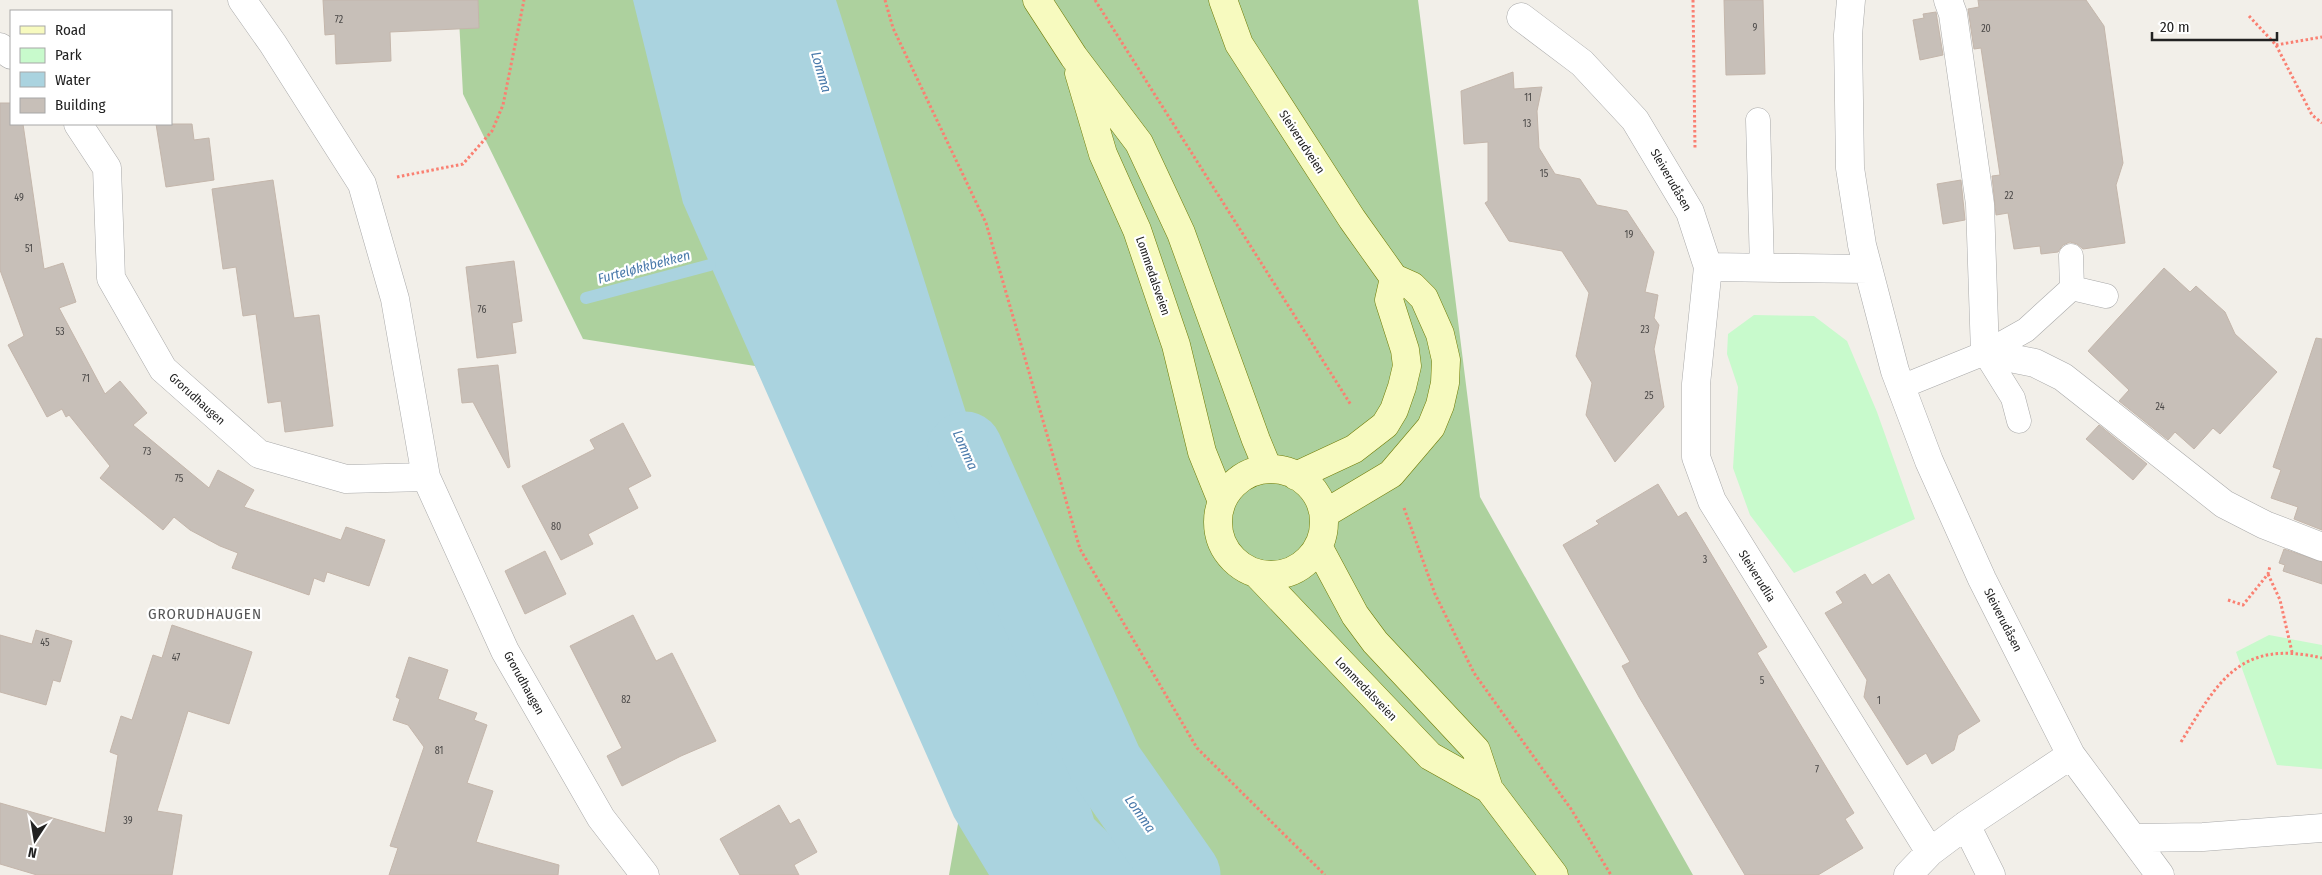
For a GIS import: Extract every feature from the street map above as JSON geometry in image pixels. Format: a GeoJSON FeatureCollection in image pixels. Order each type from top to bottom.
{"type":"FeatureCollection","features":[{"type":"Feature","properties":{"kind":"main road","name":"Lommedalsveien"},"geometry":{"type":"LineString","coordinates":[[1037,0],[1074,57],[1139,144],[1181,233],[1268,469]]}},
{"type":"Feature","properties":{"kind":"main road","name":"Sleiverudveien"},"geometry":{"type":"LineString","coordinates":[[1223,0],[1239,44],[1301,142],[1394,278],[1412,286],[1424,298],[1440,334],[1446,360],[1445,383],[1440,405],[1431,427],[1391,474],[1324,514]]}},
{"type":"Feature","properties":{"kind":"main road","name":"Lommedalsveien"},"geometry":{"type":"LineString","coordinates":[[1074,57],[1103,154],[1137,230],[1176,345],[1202,452],[1221,499]]}},
{"type":"Feature","properties":{"kind":"main road"},"geometry":{"type":"LineString","coordinates":[[1296,476],[1354,449],[1385,425],[1394,410],[1407,366],[1405,350],[1389,300],[1394,278]]}},
{"type":"Feature","properties":{"kind":"main road"},"geometry":{"type":"LineString","coordinates":[[1268,469],[1281,470],[1296,476],[1309,485],[1315,493],[1324,514],[1324,527],[1318,546],[1308,560],[1298,568],[1281,575],[1256,573],[1237,564],[1222,544],[1217,522],[1221,499],[1234,483],[1256,471],[1268,469]]}},
{"type":"Feature","properties":{"kind":"main road","name":"Lommedalsveien"},"geometry":{"type":"LineString","coordinates":[[1318,546],[1356,615],[1375,642],[1476,750],[1489,789],[1554,875]]}},
{"type":"Feature","properties":{"kind":"main road","name":"Lommedalsveien"},"geometry":{"type":"LineString","coordinates":[[1256,573],[1430,756],[1489,789]]}},
{"type":"Feature","properties":{"kind":"street","name":"Grorudhaugen"},"geometry":{"type":"LineString","coordinates":[[242,0],[273,44],[362,184],[395,299],[426,477],[505,651],[601,818],[645,875]]}},
{"type":"Feature","properties":{"kind":"street","name":"Sleiverudåsen"},"geometry":{"type":"LineString","coordinates":[[1851,0],[1848,34],[1850,168],[1862,245],[1895,371],[1929,461],[1982,579],[2071,755],[2160,875]]}},
{"type":"Feature","properties":{"kind":"street"},"geometry":{"type":"LineString","coordinates":[[1948,0],[1953,14],[1980,204],[1985,353],[2035,363],[2064,378],[2224,504],[2282,532],[2322,547]]}},
{"type":"Feature","properties":{"kind":"street","name":"Sleiverudåsen"},"geometry":{"type":"LineString","coordinates":[[1521,17],[1582,63],[1635,120],[1690,212],[1708,267]]}},
{"type":"Feature","properties":{"kind":"street","name":"Grorudhaugen"},"geometry":{"type":"LineString","coordinates":[[79,125],[107,168],[111,278],[163,369],[259,454],[346,479],[426,477]]}},
{"type":"Feature","properties":{"kind":"street"},"geometry":{"type":"LineString","coordinates":[[1708,267],[1868,269]]}},
{"type":"Feature","properties":{"kind":"street","name":"Sleiverudlia"},"geometry":{"type":"LineString","coordinates":[[1708,267],[1696,384],[1696,457],[1712,501],[1930,852]]}},
{"type":"Feature","properties":{"kind":"street"},"geometry":{"type":"LineString","coordinates":[[1908,875],[1930,852],[1966,825],[2071,755]]}},
{"type":"Feature","properties":{"kind":"street"},"geometry":{"type":"LineString","coordinates":[[1966,825],[1991,875]]}},
{"type":"Feature","properties":{"kind":"street"},"geometry":{"type":"LineString","coordinates":[[2132,838],[2203,837],[2322,828]]}},
{"type":"Feature","properties":{"kind":"lane"},"geometry":{"type":"LineString","coordinates":[[1758,120],[1762,267]]}},
{"type":"Feature","properties":{"kind":"lane"},"geometry":{"type":"LineString","coordinates":[[1901,387],[1985,353],[2026,330],[2072,288],[2071,256]]}},
{"type":"Feature","properties":{"kind":"lane"},"geometry":{"type":"LineString","coordinates":[[2072,288],[2106,296]]}},
{"type":"Feature","properties":{"kind":"lane"},"geometry":{"type":"LineString","coordinates":[[1985,353],[2013,398],[2019,421]]}},
{"type":"Feature","properties":{"kind":"path"},"geometry":{"type":"LineString","coordinates":[[362,184],[463,164],[492,131],[503,105],[524,0]]}},
{"type":"Feature","properties":{"kind":"path"},"geometry":{"type":"LineString","coordinates":[[885,0],[893,28],[986,223],[1080,549],[1197,748],[1324,875]]}},
{"type":"Feature","properties":{"kind":"path"},"geometry":{"type":"LineString","coordinates":[[1095,0],[1371,437]]}},
{"type":"Feature","properties":{"kind":"path"},"geometry":{"type":"LineString","coordinates":[[1694,0],[1695,154]]}},
{"type":"Feature","properties":{"kind":"path"},"geometry":{"type":"LineString","coordinates":[[2249,16],[2276,45],[2312,116],[2322,123]]}},
{"type":"Feature","properties":{"kind":"path"},"geometry":{"type":"LineString","coordinates":[[2276,45],[2322,36]]}},
{"type":"Feature","properties":{"kind":"path"},"geometry":{"type":"LineString","coordinates":[[1391,474],[1435,594],[1474,673],[1571,809],[1611,875]]}},
{"type":"Feature","properties":{"kind":"path"},"geometry":{"type":"LineString","coordinates":[[2228,600],[2243,605],[2268,574],[2282,532]]}},
{"type":"Feature","properties":{"kind":"path"},"geometry":{"type":"LineString","coordinates":[[2268,574],[2280,600],[2292,652]]}},
{"type":"Feature","properties":{"kind":"path"},"geometry":{"type":"LineString","coordinates":[[2181,742],[2207,700],[2229,673],[2248,660],[2269,654],[2292,652],[2322,658]]}},
{"type":"Feature","properties":{"kind":"green space"},"geometry":{"type":"Polygon","coordinates":[[[458,0],[1418,0],[1480,497],[1693,875],[949,875],[965,784],[755,366],[583,339],[463,94],[458,0]]]}},
{"type":"Feature","properties":{"kind":"green space"},"geometry":{"type":"Polygon","coordinates":[[[1754,315],[1814,316],[1847,341],[1877,412],[1915,519],[1794,573],[1750,515],[1733,468],[1738,387],[1727,354],[1728,334],[1754,315]]]}},
{"type":"Feature","properties":{"kind":"green space"},"geometry":{"type":"Polygon","coordinates":[[[2269,635],[2322,645],[2322,769],[2277,765],[2236,652],[2269,635]]]}},
{"type":"Feature","properties":{"kind":"water"},"geometry":{"type":"Polygon","coordinates":[[[633,0],[836,0],[1094,819],[1152,875],[989,875],[954,817],[683,203],[633,0]]]}},
{"type":"Feature","properties":{"kind":"building"},"geometry":{"type":"Polygon","coordinates":[[[323,0],[478,0],[479,28],[390,32],[391,61],[336,64],[335,34],[325,35],[323,0]]]}},
{"type":"Feature","properties":{"kind":"building"},"geometry":{"type":"Polygon","coordinates":[[[1724,0],[1763,0],[1765,74],[1726,75],[1724,0]]]}},
{"type":"Feature","properties":{"kind":"building"},"geometry":{"type":"Polygon","coordinates":[[[1978,0],[2086,0],[2104,26],[2123,163],[2116,185],[2125,243],[2083,249],[2077,244],[2070,242],[2063,245],[2058,252],[2041,254],[2040,246],[2014,249],[2008,213],[1996,215],[1992,176],[2000,175],[1981,48],[1974,49],[1968,9],[1979,7],[1978,0]]]}},
{"type":"Feature","properties":{"kind":"building"},"geometry":{"type":"Polygon","coordinates":[[[1936,12],[1943,55],[1920,60],[1913,20],[1924,18],[1923,14],[1936,12]]]}},
{"type":"Feature","properties":{"kind":"building"},"geometry":{"type":"Polygon","coordinates":[[[1513,72],[1514,89],[1542,87],[1537,111],[1539,148],[1555,174],[1580,179],[1597,205],[1627,211],[1654,252],[1645,292],[1658,295],[1654,318],[1659,325],[1654,349],[1664,407],[1615,462],[1586,415],[1592,383],[1576,356],[1589,293],[1562,251],[1509,241],[1485,203],[1488,201],[1488,142],[1464,144],[1461,91],[1513,72]]]}},
{"type":"Feature","properties":{"kind":"building"},"geometry":{"type":"Polygon","coordinates":[[[0,103],[10,103],[10,125],[23,125],[44,269],[63,263],[76,302],[59,308],[105,394],[120,381],[147,413],[133,425],[209,488],[218,470],[254,490],[244,507],[341,540],[346,527],[385,540],[369,586],[327,572],[324,582],[314,578],[309,595],[232,568],[238,553],[190,530],[174,517],[163,530],[100,478],[110,466],[69,415],[66,417],[62,409],[47,417],[8,345],[24,336],[0,270],[0,103]]]}},
{"type":"Feature","properties":{"kind":"building"},"geometry":{"type":"Polygon","coordinates":[[[192,124],[194,140],[209,138],[214,180],[166,187],[156,125],[192,124]]]}},
{"type":"Feature","properties":{"kind":"building"},"geometry":{"type":"Polygon","coordinates":[[[273,180],[294,318],[319,315],[333,426],[285,432],[281,401],[268,403],[256,314],[243,316],[236,267],[223,269],[212,189],[273,180]]]}},
{"type":"Feature","properties":{"kind":"building"},"geometry":{"type":"Polygon","coordinates":[[[1961,180],[1965,220],[1943,224],[1937,184],[1961,180]]]}},
{"type":"Feature","properties":{"kind":"building"},"geometry":{"type":"Polygon","coordinates":[[[514,261],[522,321],[512,323],[516,353],[477,358],[466,267],[514,261]]]}},
{"type":"Feature","properties":{"kind":"building"},"geometry":{"type":"Polygon","coordinates":[[[2164,268],[2190,292],[2196,286],[2225,312],[2235,334],[2277,372],[2220,434],[2213,428],[2194,449],[2175,432],[2168,440],[2119,401],[2129,390],[2088,351],[2164,268]]]}},
{"type":"Feature","properties":{"kind":"building"},"geometry":{"type":"Polygon","coordinates":[[[2316,338],[2322,339],[2322,530],[2294,519],[2298,507],[2271,498],[2281,470],[2273,467],[2316,338]]]}},
{"type":"Feature","properties":{"kind":"building"},"geometry":{"type":"Polygon","coordinates":[[[498,365],[510,467],[508,468],[473,402],[462,403],[458,369],[498,365]]]}},
{"type":"Feature","properties":{"kind":"building"},"geometry":{"type":"Polygon","coordinates":[[[623,423],[651,476],[628,488],[638,508],[588,534],[593,544],[561,560],[522,486],[595,449],[590,440],[623,423]]]}},
{"type":"Feature","properties":{"kind":"building"},"geometry":{"type":"Polygon","coordinates":[[[2099,425],[2147,464],[2133,480],[2086,439],[2099,425]]]}},
{"type":"Feature","properties":{"kind":"building"},"geometry":{"type":"Polygon","coordinates":[[[1658,484],[1678,517],[1686,512],[1767,647],[1757,653],[1854,813],[1845,819],[1863,848],[1818,875],[1745,875],[1639,697],[1622,666],[1630,662],[1563,545],[1599,524],[1596,521],[1658,484]]]}},
{"type":"Feature","properties":{"kind":"building"},"geometry":{"type":"Polygon","coordinates":[[[2284,549],[2322,562],[2322,584],[2283,571],[2285,565],[2279,563],[2284,549]]]}},
{"type":"Feature","properties":{"kind":"building"},"geometry":{"type":"Polygon","coordinates":[[[545,551],[566,594],[525,614],[505,571],[545,551]]]}},
{"type":"Feature","properties":{"kind":"building"},"geometry":{"type":"Polygon","coordinates":[[[1865,574],[1872,585],[1889,574],[1980,721],[1958,735],[1954,750],[1932,764],[1926,753],[1907,765],[1864,697],[1867,680],[1825,613],[1843,603],[1836,592],[1865,574]]]}},
{"type":"Feature","properties":{"kind":"building"},"geometry":{"type":"Polygon","coordinates":[[[633,615],[656,661],[672,653],[716,741],[681,756],[622,786],[607,756],[622,748],[570,646],[633,615]]]}},
{"type":"Feature","properties":{"kind":"building"},"geometry":{"type":"Polygon","coordinates":[[[172,625],[252,652],[229,724],[188,711],[157,811],[182,815],[172,875],[37,875],[0,864],[0,803],[105,833],[118,755],[110,752],[121,716],[132,720],[153,655],[162,658],[172,625]]]}},
{"type":"Feature","properties":{"kind":"building"},"geometry":{"type":"Polygon","coordinates":[[[36,630],[72,641],[60,682],[53,680],[46,705],[0,692],[0,635],[32,644],[36,630]]]}},
{"type":"Feature","properties":{"kind":"building"},"geometry":{"type":"Polygon","coordinates":[[[409,657],[448,670],[438,699],[477,713],[474,720],[487,725],[467,783],[493,791],[476,842],[559,865],[558,875],[389,875],[398,848],[390,846],[424,747],[408,725],[393,720],[400,699],[396,697],[409,657]]]}},
{"type":"Feature","properties":{"kind":"building"},"geometry":{"type":"Polygon","coordinates":[[[779,805],[790,824],[799,819],[817,852],[794,865],[799,875],[740,875],[720,839],[779,805]]]}},
{"type":"Feature","properties":{"kind":"waterway","name":"Furteløkkbekken"},"geometry":{"type":"LineString","coordinates":[[586,298],[710,265]]}},
{"type":"Feature","properties":{"kind":"waterway","name":"Lomma"},"geometry":{"type":"LineString","coordinates":[[965,449],[1106,765],[1183,875]]}},
{"type":"Feature","properties":{"kind":"district","name":"GRORUDHAUGEN"},"geometry":{"type":"Point","coordinates":[205,614]}}]}
